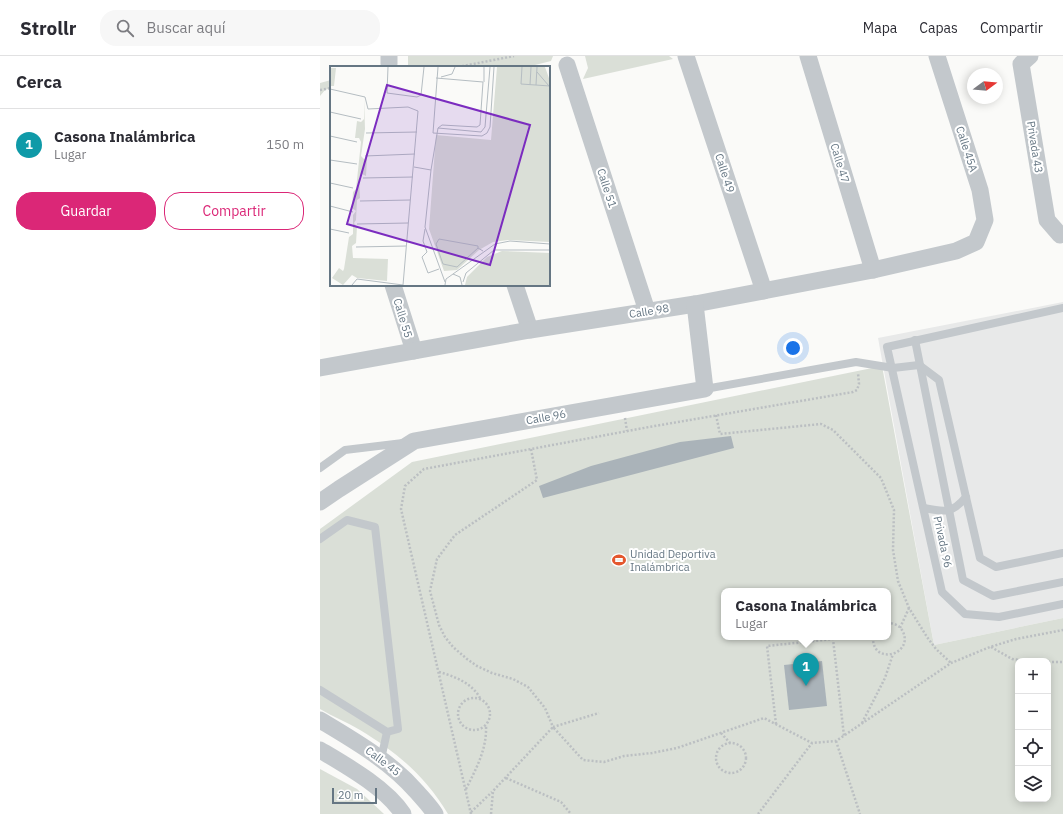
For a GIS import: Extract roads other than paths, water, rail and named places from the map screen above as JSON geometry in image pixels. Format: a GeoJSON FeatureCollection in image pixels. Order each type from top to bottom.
{"type":"FeatureCollection","features":[{"type":"Feature","properties":{"kind":"street","name":"Calle 49"},"geometry":{"type":"LineString","coordinates":[[686,56],[764,290]]}},
{"type":"Feature","properties":{"kind":"street","name":"Calle 47"},"geometry":{"type":"LineString","coordinates":[[808,56],[873,270]]}},
{"type":"Feature","properties":{"kind":"street","name":"Calle 45A"},"geometry":{"type":"LineString","coordinates":[[937,56],[980,190],[985,220],[976,242]]}},
{"type":"Feature","properties":{"kind":"street","name":"Privada 43"},"geometry":{"type":"LineString","coordinates":[[1030,56],[1021,64],[1047,220],[1060,234],[1063,234]]}},
{"type":"Feature","properties":{"kind":"street","name":"Calle 51"},"geometry":{"type":"LineString","coordinates":[[567,66],[647,312]]}},
{"type":"Feature","properties":{"kind":"street","name":"Calle 98"},"geometry":{"type":"LineString","coordinates":[[320,368],[530,330],[695,304],[873,270],[956,251],[976,242]]}},
{"type":"Feature","properties":{"kind":"street","name":"Calle 55"},"geometry":{"type":"LineString","coordinates":[[393,286],[414,351]]}},
{"type":"Feature","properties":{"kind":"street"},"geometry":{"type":"LineString","coordinates":[[515,286],[530,330]]}},
{"type":"Feature","properties":{"kind":"street"},"geometry":{"type":"LineString","coordinates":[[695,304],[705,389]]}},
{"type":"Feature","properties":{"kind":"street","name":"Calle 96"},"geometry":{"type":"LineString","coordinates":[[320,502],[414,441],[705,389]]}},
{"type":"Feature","properties":{"kind":"street","name":"Calle 45"},"geometry":{"type":"LineString","coordinates":[[320,720],[368,750],[403,777],[435,814]]}},
{"type":"Feature","properties":{"kind":"street"},"geometry":{"type":"LineString","coordinates":[[320,750],[348,766],[379,788],[403,814]]}},
{"type":"Feature","properties":{"kind":"lane"},"geometry":{"type":"LineString","coordinates":[[1063,308],[915,340],[963,580],[993,596],[1063,582]]}},
{"type":"Feature","properties":{"kind":"lane","name":"Privada 96"},"geometry":{"type":"LineString","coordinates":[[915,340],[887,347],[893,368],[942,592],[965,614],[999,618],[1063,604]]}},
{"type":"Feature","properties":{"kind":"lane"},"geometry":{"type":"LineString","coordinates":[[705,389],[856,362],[893,368],[919,365],[939,380],[980,558],[996,567],[1063,553]]}},
{"type":"Feature","properties":{"kind":"lane"},"geometry":{"type":"LineString","coordinates":[[320,468],[344,450],[414,441]]}},
{"type":"Feature","properties":{"kind":"lane"},"geometry":{"type":"LineString","coordinates":[[924,508],[938,511],[949,511],[959,506],[966,497]]}},
{"type":"Feature","properties":{"kind":"lane"},"geometry":{"type":"LineString","coordinates":[[320,539],[347,520],[375,527],[398,729],[387,732],[320,690]]}},
{"type":"Feature","properties":{"kind":"lane"},"geometry":{"type":"LineString","coordinates":[[381,760],[387,732]]}},
{"type":"Feature","properties":{"kind":"place","name":"Unidad Deportiva Inalámbrica"},"geometry":{"type":"Point","coordinates":[619,560]}},
{"type":"Feature","properties":{"kind":"place","name":"Casona Inalámbrica"},"geometry":{"type":"Point","coordinates":[806,686]}}]}
